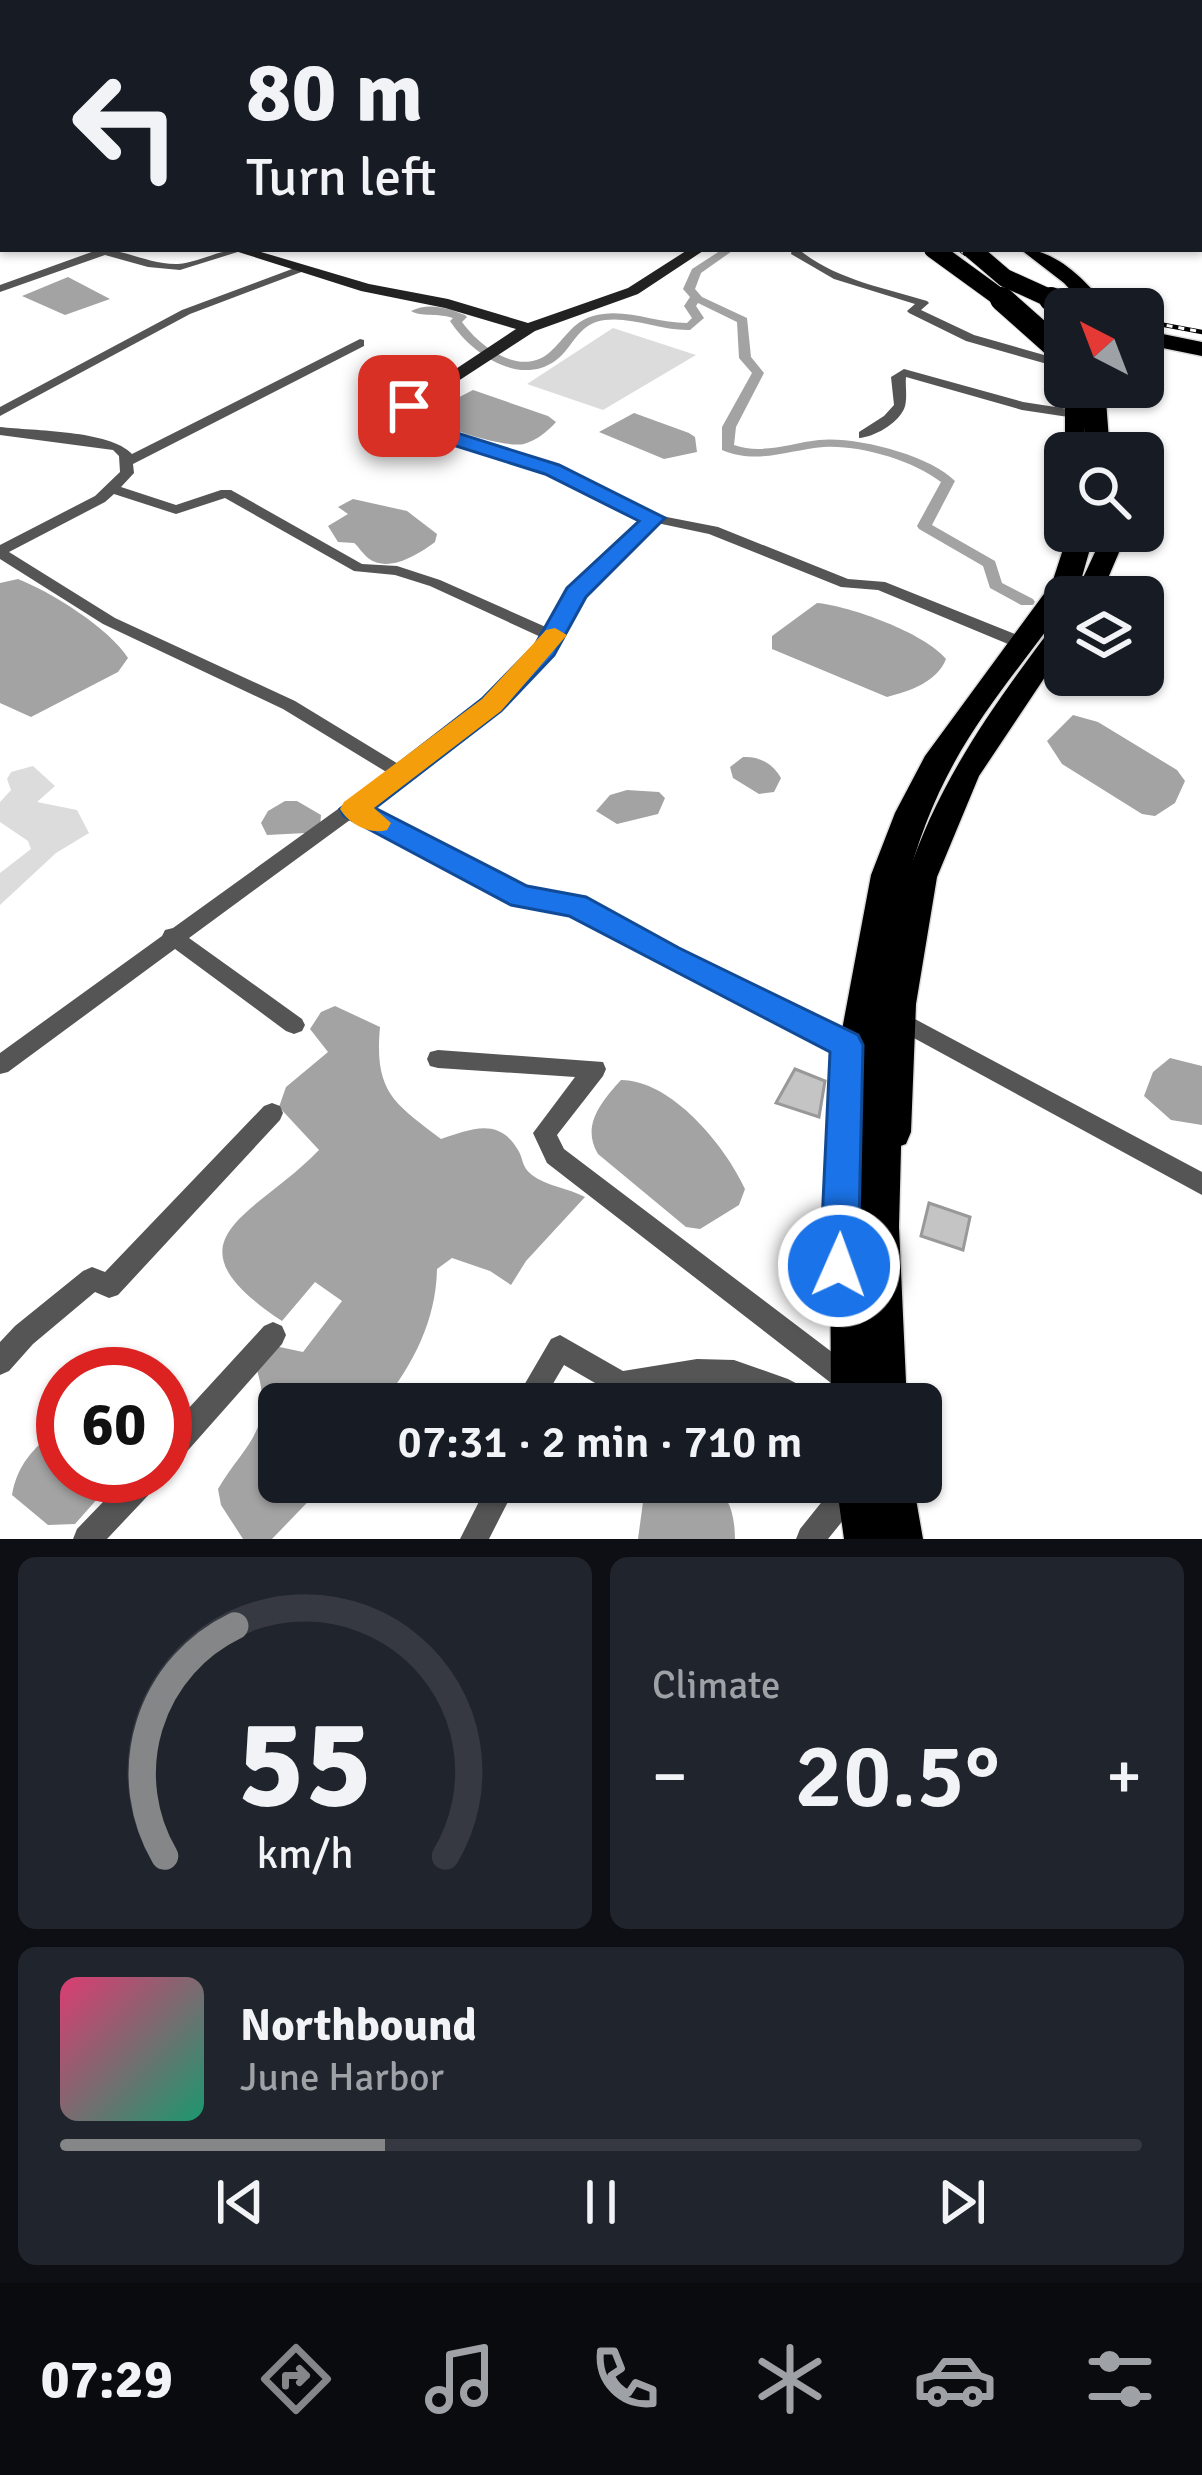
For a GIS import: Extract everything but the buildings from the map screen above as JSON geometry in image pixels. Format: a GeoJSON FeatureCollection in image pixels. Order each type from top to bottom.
{"type":"FeatureCollection","features":[{"type":"Feature","properties":{"kind":"highway"},"geometry":{"type":"LineString","coordinates":[[934,252],[1044,334]]}},
{"type":"Feature","properties":{"kind":"highway"},"geometry":{"type":"LineString","coordinates":[[950,252],[1044,323]]}},
{"type":"Feature","properties":{"kind":"highway"},"geometry":{"type":"LineString","coordinates":[[975,252],[1005,278],[1044,297]]}},
{"type":"Feature","properties":{"kind":"highway"},"geometry":{"type":"LineString","coordinates":[[1164,337],[1202,345]]}},
{"type":"Feature","properties":{"kind":"highway"},"geometry":{"type":"LineString","coordinates":[[845,1383],[862,1030],[889,875],[912,812],[941,756],[1066,584],[1073,552]]}},
{"type":"Feature","properties":{"kind":"highway"},"geometry":{"type":"LineString","coordinates":[[882,1383],[880,1127],[892,973],[909,880],[931,818],[960,763],[1044,644]]}},
{"type":"Feature","properties":{"kind":"highway"},"geometry":{"type":"LineString","coordinates":[[861,1503],[897,1539]]}},
{"type":"Feature","properties":{"kind":"main road"},"geometry":{"type":"LineString","coordinates":[[1031,252],[1065,288]]}},
{"type":"Feature","properties":{"kind":"main road"},"geometry":{"type":"LineString","coordinates":[[1032,252],[1079,288]]}},
{"type":"Feature","properties":{"kind":"main road"},"geometry":{"type":"LineString","coordinates":[[1075,408],[1077,432]]}},
{"type":"Feature","properties":{"kind":"main road"},"geometry":{"type":"LineString","coordinates":[[845,1383],[847,1045],[860,945],[878,873],[902,809],[932,752],[1058,582],[1069,552]]}},
{"type":"Feature","properties":{"kind":"main road"},"geometry":{"type":"LineString","coordinates":[[898,1383],[891,1230],[898,1018],[917,892],[938,829],[969,766],[1044,658]]}},
{"type":"Feature","properties":{"kind":"main road"},"geometry":{"type":"LineString","coordinates":[[910,1503],[916,1539]]}},
{"type":"Feature","properties":{"kind":"street"},"geometry":{"type":"LineString","coordinates":[[0,289],[102,252]]}},
{"type":"Feature","properties":{"kind":"street"},"geometry":{"type":"LineString","coordinates":[[108,252],[148,264],[180,267],[228,252]]}},
{"type":"Feature","properties":{"kind":"street"},"geometry":{"type":"LineString","coordinates":[[247,252],[529,328]]}},
{"type":"Feature","properties":{"kind":"street"},"geometry":{"type":"LineString","coordinates":[[694,252],[633,291],[529,328],[409,408],[450,438],[552,470],[626,510],[713,530],[846,584],[896,590],[1014,640]]}},
{"type":"Feature","properties":{"kind":"street"},"geometry":{"type":"LineString","coordinates":[[795,252],[826,270],[923,303],[913,311],[947,330],[1044,358]]}},
{"type":"Feature","properties":{"kind":"street"},"geometry":{"type":"LineString","coordinates":[[937,252],[1044,298]]}},
{"type":"Feature","properties":{"kind":"street"},"geometry":{"type":"LineString","coordinates":[[0,412],[168,321],[300,269]]}},
{"type":"Feature","properties":{"kind":"street"},"geometry":{"type":"LineString","coordinates":[[128,462],[360,343]]}},
{"type":"Feature","properties":{"kind":"street"},"geometry":{"type":"LineString","coordinates":[[864,435],[889,419],[900,405],[897,377],[904,373],[1022,406],[1075,414]]}},
{"type":"Feature","properties":{"kind":"street"},"geometry":{"type":"LineString","coordinates":[[0,431],[104,443],[118,447],[128,462],[127,473],[114,489],[0,552],[109,621],[289,705],[402,773]]}},
{"type":"Feature","properties":{"kind":"street"},"geometry":{"type":"LineString","coordinates":[[114,489],[176,510],[226,493],[359,568],[397,571],[435,583],[554,637]]}},
{"type":"Feature","properties":{"kind":"street"},"geometry":{"type":"LineString","coordinates":[[0,1065],[491,705],[554,637],[576,593],[654,518]]}},
{"type":"Feature","properties":{"kind":"street"},"geometry":{"type":"LineString","coordinates":[[354,809],[521,897],[576,905],[668,957],[847,1045]]}},
{"type":"Feature","properties":{"kind":"street"},"geometry":{"type":"LineString","coordinates":[[172,937],[294,1025]]}},
{"type":"Feature","properties":{"kind":"street"},"geometry":{"type":"LineString","coordinates":[[898,1018],[1202,1184]]}},
{"type":"Feature","properties":{"kind":"street"},"geometry":{"type":"LineString","coordinates":[[438,1059],[595,1069],[545,1133],[555,1156],[832,1383]]}},
{"type":"Feature","properties":{"kind":"street"},"geometry":{"type":"LineString","coordinates":[[0,1362],[23,1335],[92,1279],[109,1286],[272,1114]]}},
{"type":"Feature","properties":{"kind":"street"},"geometry":{"type":"LineString","coordinates":[[192,1426],[273,1335]]}},
{"type":"Feature","properties":{"kind":"street"},"geometry":{"type":"LineString","coordinates":[[539,1383],[560,1348],[618,1383]]}},
{"type":"Feature","properties":{"kind":"street"},"geometry":{"type":"LineString","coordinates":[[631,1383],[707,1368],[767,1383]]}},
{"type":"Feature","properties":{"kind":"street"},"geometry":{"type":"LineString","coordinates":[[87,1539],[121,1503]]}},
{"type":"Feature","properties":{"kind":"street"},"geometry":{"type":"LineString","coordinates":[[475,1539],[493,1503]]}},
{"type":"Feature","properties":{"kind":"street"},"geometry":{"type":"LineString","coordinates":[[810,1539],[861,1503]]}},
{"type":"Feature","properties":{"kind":"shaded area"},"geometry":{"type":"Polygon","coordinates":[[[68,277],[110,299],[65,315],[22,296],[68,277]]]}},
{"type":"Feature","properties":{"kind":"shaded area"},"geometry":{"type":"Polygon","coordinates":[[[613,328],[696,355],[603,410],[527,384],[613,328]]]}},
{"type":"Feature","properties":{"kind":"shaded area"},"geometry":{"type":"Polygon","coordinates":[[[473,390],[556,422],[533,440],[515,445],[476,437],[432,418],[440,407],[473,390]]]}},
{"type":"Feature","properties":{"kind":"shaded area"},"geometry":{"type":"Polygon","coordinates":[[[634,413],[689,433],[695,437],[697,452],[664,459],[599,432],[634,413]]]}},
{"type":"Feature","properties":{"kind":"shaded area"},"geometry":{"type":"Polygon","coordinates":[[[353,499],[407,511],[437,534],[435,542],[403,560],[385,564],[368,558],[354,543],[338,542],[328,526],[348,514],[338,507],[353,499]]]}},
{"type":"Feature","properties":{"kind":"shaded area"},"geometry":{"type":"Polygon","coordinates":[[[18,579],[78,612],[128,658],[118,672],[31,717],[0,703],[0,583],[18,579]]]}},
{"type":"Feature","properties":{"kind":"shaded area"},"geometry":{"type":"Polygon","coordinates":[[[817,603],[886,622],[946,659],[929,680],[887,697],[772,649],[772,636],[817,603]]]}},
{"type":"Feature","properties":{"kind":"shaded area"},"geometry":{"type":"Polygon","coordinates":[[[1073,715],[1098,722],[1177,770],[1185,781],[1175,803],[1155,816],[1142,814],[1062,764],[1047,741],[1073,715]]]}},
{"type":"Feature","properties":{"kind":"shaded area"},"geometry":{"type":"Polygon","coordinates":[[[743,757],[774,769],[781,778],[774,792],[759,794],[733,778],[730,767],[743,757]]]}},
{"type":"Feature","properties":{"kind":"shaded area"},"geometry":{"type":"Polygon","coordinates":[[[33,766],[55,786],[37,802],[77,810],[89,833],[56,853],[0,905],[0,873],[31,849],[28,841],[0,822],[0,802],[11,790],[7,779],[11,772],[33,766]]]}},
{"type":"Feature","properties":{"kind":"shaded area"},"geometry":{"type":"Polygon","coordinates":[[[627,790],[659,792],[665,798],[658,814],[617,824],[596,811],[610,795],[627,790]]]}},
{"type":"Feature","properties":{"kind":"shaded area"},"geometry":{"type":"Polygon","coordinates":[[[285,801],[297,801],[321,815],[320,827],[306,833],[267,835],[261,823],[268,811],[285,801]]]}},
{"type":"Feature","properties":{"kind":"shaded area"},"geometry":{"type":"Polygon","coordinates":[[[335,1006],[380,1027],[384,1082],[399,1105],[441,1139],[483,1128],[502,1133],[532,1175],[585,1197],[526,1261],[511,1285],[490,1271],[452,1258],[437,1269],[421,1340],[397,1383],[260,1383],[256,1367],[275,1346],[303,1352],[342,1301],[315,1282],[282,1321],[245,1293],[227,1269],[223,1248],[230,1230],[319,1150],[279,1107],[286,1087],[328,1052],[310,1029],[321,1012],[335,1006]]]}},
{"type":"Feature","properties":{"kind":"shaded area"},"geometry":{"type":"Polygon","coordinates":[[[1170,1058],[1202,1066],[1202,1125],[1171,1120],[1144,1096],[1153,1072],[1170,1058]]]}},
{"type":"Feature","properties":{"kind":"shaded area"},"geometry":{"type":"Polygon","coordinates":[[[621,1080],[659,1091],[694,1118],[724,1153],[745,1189],[739,1205],[700,1229],[686,1227],[598,1154],[593,1124],[600,1106],[621,1080]]]}},
{"type":"Feature","properties":{"kind":"shaded area"},"geometry":{"type":"Polygon","coordinates":[[[258,1426],[258,1503],[307,1503],[272,1539],[243,1539],[221,1505],[218,1489],[258,1426]]]}},
{"type":"Feature","properties":{"kind":"shaded area"},"geometry":{"type":"Polygon","coordinates":[[[36,1449],[36,1503],[94,1503],[75,1524],[48,1525],[12,1495],[27,1458],[36,1449]]]}},
{"type":"Feature","properties":{"kind":"shaded area"},"geometry":{"type":"Polygon","coordinates":[[[643,1503],[730,1506],[735,1539],[638,1539],[643,1503]]]}},
{"type":"Feature","properties":{"kind":"waterway"},"geometry":{"type":"LineString","coordinates":[[725,252],[696,271],[689,289],[698,299],[743,320],[745,358],[758,373],[729,427],[727,447],[751,454],[831,443],[911,461],[940,474],[948,481],[924,526],[990,564],[995,585],[1027,602]]}},
{"type":"Feature","properties":{"kind":"waterway"},"geometry":{"type":"LineString","coordinates":[[417,311],[440,309],[461,317],[456,321],[472,341],[497,358],[524,366],[550,359],[576,329],[598,318],[690,326],[698,318],[690,306],[695,298]]}},
{"type":"Feature","properties":{"kind":"railway"},"geometry":{"type":"LineString","coordinates":[[963,252],[997,277],[1044,292]]}},
{"type":"Feature","properties":{"kind":"railway"},"geometry":{"type":"LineString","coordinates":[[1164,325],[1202,332]]}},
{"type":"Feature","properties":{"kind":"slow traffic"},"geometry":{"type":"LineString","coordinates":[[377,823],[354,809],[491,705],[555,635]]}},
{"type":"Feature","properties":{"kind":"route"},"geometry":{"type":"LineString","coordinates":[[409,406],[450,438],[552,470],[626,510],[654,518],[576,593],[545,649],[491,705],[354,809],[521,897],[576,905],[668,957],[847,1045],[839,1266]]}}]}
